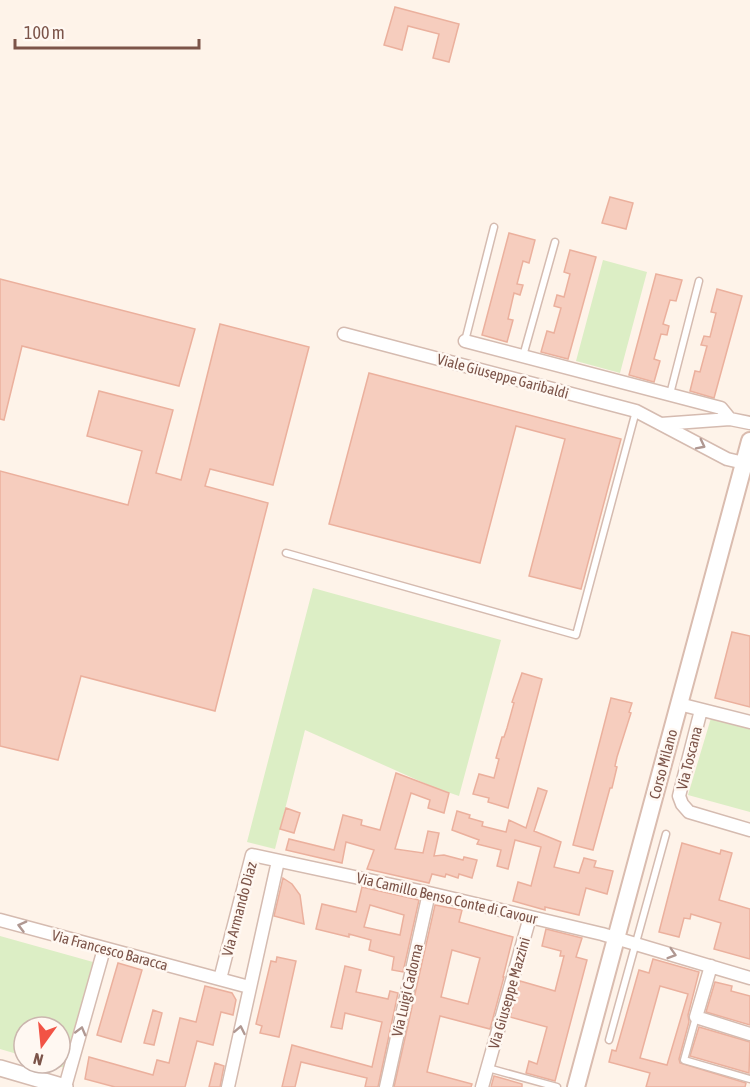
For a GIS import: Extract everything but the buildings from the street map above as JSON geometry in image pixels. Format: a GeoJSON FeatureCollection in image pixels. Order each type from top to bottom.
{"type":"FeatureCollection","features":[{"type":"Feature","properties":{"kind":"main road","name":"Corso Milano"},"geometry":{"type":"LineString","coordinates":[[576,1087],[750,441]]}},
{"type":"Feature","properties":{"kind":"street","name":"Viale Giuseppe Garibaldi"},"geometry":{"type":"LineString","coordinates":[[344,334],[636,411],[727,459],[744,463]]}},
{"type":"Feature","properties":{"kind":"street","name":"Viale Giuseppe Garibaldi"},"geometry":{"type":"LineString","coordinates":[[465,341],[721,408],[730,418]]}},
{"type":"Feature","properties":{"kind":"street","name":"Viale Giuseppe Garibaldi"},"geometry":{"type":"LineString","coordinates":[[660,424],[730,418],[750,423]]}},
{"type":"Feature","properties":{"kind":"street"},"geometry":{"type":"LineString","coordinates":[[679,704],[750,723]]}},
{"type":"Feature","properties":{"kind":"street","name":"Via Toscana"},"geometry":{"type":"LineString","coordinates":[[701,710],[679,796],[682,804],[689,812],[750,830]]}},
{"type":"Feature","properties":{"kind":"street","name":"Via Armando Diaz"},"geometry":{"type":"LineString","coordinates":[[220,979],[252,855],[278,861],[228,1087]]}},
{"type":"Feature","properties":{"kind":"street","name":"Via Camillo Benso Conte di Cavour"},"geometry":{"type":"LineString","coordinates":[[278,861],[429,893],[616,937],[750,978]]}},
{"type":"Feature","properties":{"kind":"street","name":"Via Luigi Cadorna"},"geometry":{"type":"LineString","coordinates":[[386,1087],[429,893]]}},
{"type":"Feature","properties":{"kind":"street","name":"Via Giuseppe Mazzini"},"geometry":{"type":"LineString","coordinates":[[482,1087],[530,917]]}},
{"type":"Feature","properties":{"kind":"street","name":"Via Francesco Baracca"},"geometry":{"type":"LineString","coordinates":[[0,920],[220,979]]}},
{"type":"Feature","properties":{"kind":"street"},"geometry":{"type":"LineString","coordinates":[[0,1068],[65,1087],[104,949]]}},
{"type":"Feature","properties":{"kind":"street"},"geometry":{"type":"LineString","coordinates":[[711,966],[696,1017],[750,1034]]}},
{"type":"Feature","properties":{"kind":"street"},"geometry":{"type":"LineString","coordinates":[[220,979],[249,987]]}},
{"type":"Feature","properties":{"kind":"lane","name":"Viale Giuseppe Garibaldi"},"geometry":{"type":"LineString","coordinates":[[465,341],[495,227]]}},
{"type":"Feature","properties":{"kind":"lane","name":"Viale Giuseppe Garibaldi"},"geometry":{"type":"LineString","coordinates":[[523,356],[555,242]]}},
{"type":"Feature","properties":{"kind":"lane"},"geometry":{"type":"LineString","coordinates":[[670,395],[699,281]]}},
{"type":"Feature","properties":{"kind":"lane"},"geometry":{"type":"LineString","coordinates":[[286,553],[576,634],[636,411]]}},
{"type":"Feature","properties":{"kind":"lane"},"geometry":{"type":"LineString","coordinates":[[609,1040],[666,834]]}},
{"type":"Feature","properties":{"kind":"lane"},"geometry":{"type":"LineString","coordinates":[[696,1017],[684,1060],[750,1079]]}},
{"type":"Feature","properties":{"kind":"lane","name":"Via Giuseppe Mazzini"},"geometry":{"type":"LineString","coordinates":[[488,1068],[554,1086]]}},
{"type":"Feature","properties":{"kind":"green space"},"geometry":{"type":"Polygon","coordinates":[[[603,260],[647,272],[620,373],[576,361],[603,260]]]}},
{"type":"Feature","properties":{"kind":"green space"},"geometry":{"type":"Polygon","coordinates":[[[313,588],[501,640],[459,796],[433,787],[305,730],[275,849],[247,842],[313,588]]]}},
{"type":"Feature","properties":{"kind":"green space"},"geometry":{"type":"Polygon","coordinates":[[[711,718],[750,728],[750,812],[688,795],[711,718]]]}},
{"type":"Feature","properties":{"kind":"green space"},"geometry":{"type":"Polygon","coordinates":[[[0,936],[93,962],[72,1042],[72,1015],[12,1015],[12,1052],[0,1049],[0,936]]]}}]}
